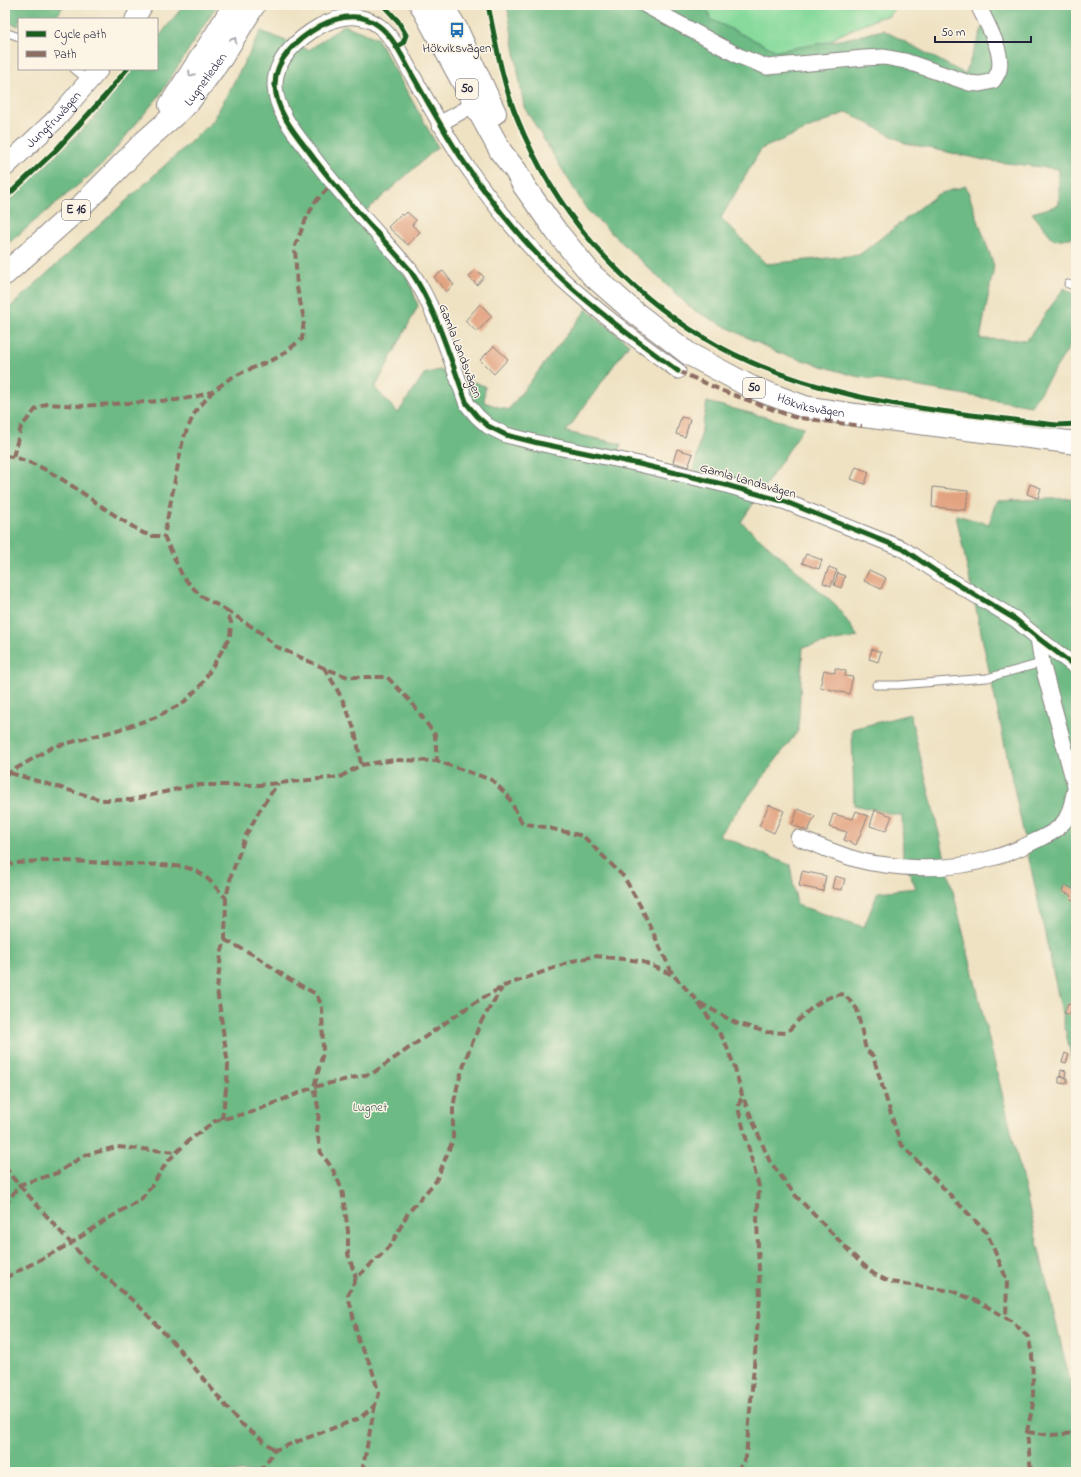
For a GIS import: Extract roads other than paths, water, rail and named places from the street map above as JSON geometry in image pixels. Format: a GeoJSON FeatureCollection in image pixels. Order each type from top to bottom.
{"type":"FeatureCollection","features":[{"type":"Feature","properties":{"kind":"main road","name":"Lugnetleden"},"geometry":{"type":"LineString","coordinates":[[144,142],[218,33],[234,5]]}},
{"type":"Feature","properties":{"kind":"main road","name":"Lugnetleden"},"geometry":{"type":"LineString","coordinates":[[5,274],[78,209],[144,142],[188,103],[206,80],[238,33],[254,5]]}},
{"type":"Feature","properties":{"kind":"main road","name":"Hökviksvägen"},"geometry":{"type":"LineString","coordinates":[[421,5],[510,146],[516,171],[524,186],[556,231],[592,275],[633,311],[689,354],[751,387],[805,407],[1076,443]]}},
{"type":"Feature","properties":{"kind":"main road","name":"Hökviksvägen"},"geometry":{"type":"LineString","coordinates":[[442,5],[457,30],[482,101]]}},
{"type":"Feature","properties":{"kind":"street"},"geometry":{"type":"LineString","coordinates":[[136,18],[143,5]]}},
{"type":"Feature","properties":{"kind":"street"},"geometry":{"type":"LineString","coordinates":[[644,5],[739,56],[767,67],[884,57],[904,61],[969,83],[980,84],[993,81],[999,71],[999,56],[993,36],[978,5]]}},
{"type":"Feature","properties":{"kind":"street","name":"Gamla Landsvägen"},"geometry":{"type":"LineString","coordinates":[[678,372],[604,315],[562,279],[508,221],[477,180],[440,124],[396,47],[378,24],[367,19],[354,16],[343,17],[327,22],[316,28],[294,44],[287,52],[276,74],[275,86],[278,100],[288,123],[328,178],[410,270],[418,282],[428,300],[467,404],[488,426],[506,435],[538,443],[726,484],[786,502],[903,548],[937,572],[1015,619],[1076,667]]}},
{"type":"Feature","properties":{"kind":"street","name":"Jungfruvägen"},"geometry":{"type":"LineString","coordinates":[[5,167],[56,119],[94,75]]}},
{"type":"Feature","properties":{"kind":"street"},"geometry":{"type":"LineString","coordinates":[[440,124],[482,101]]}},
{"type":"Feature","properties":{"kind":"street"},"geometry":{"type":"LineString","coordinates":[[798,838],[877,864],[952,867],[996,858],[1019,849],[1055,831],[1064,823],[1070,811],[1075,790],[1042,663],[1038,638]]}},
{"type":"Feature","properties":{"kind":"lane"},"geometry":{"type":"LineString","coordinates":[[5,32],[18,37]]}},
{"type":"Feature","properties":{"kind":"lane"},"geometry":{"type":"LineString","coordinates":[[77,70],[94,75]]}},
{"type":"Feature","properties":{"kind":"lane"},"geometry":{"type":"LineString","coordinates":[[1068,284],[1076,286]]}},
{"type":"Feature","properties":{"kind":"lane"},"geometry":{"type":"LineString","coordinates":[[876,685],[899,685],[987,678],[1042,663]]}},
{"type":"Feature","properties":{"kind":"place","name":"Hökviksvägen"},"geometry":{"type":"Point","coordinates":[457,30]}},
{"type":"Feature","properties":{"kind":"park label","name":"Lugnet"},"geometry":{"type":"Point","coordinates":[370,1107]}}]}
